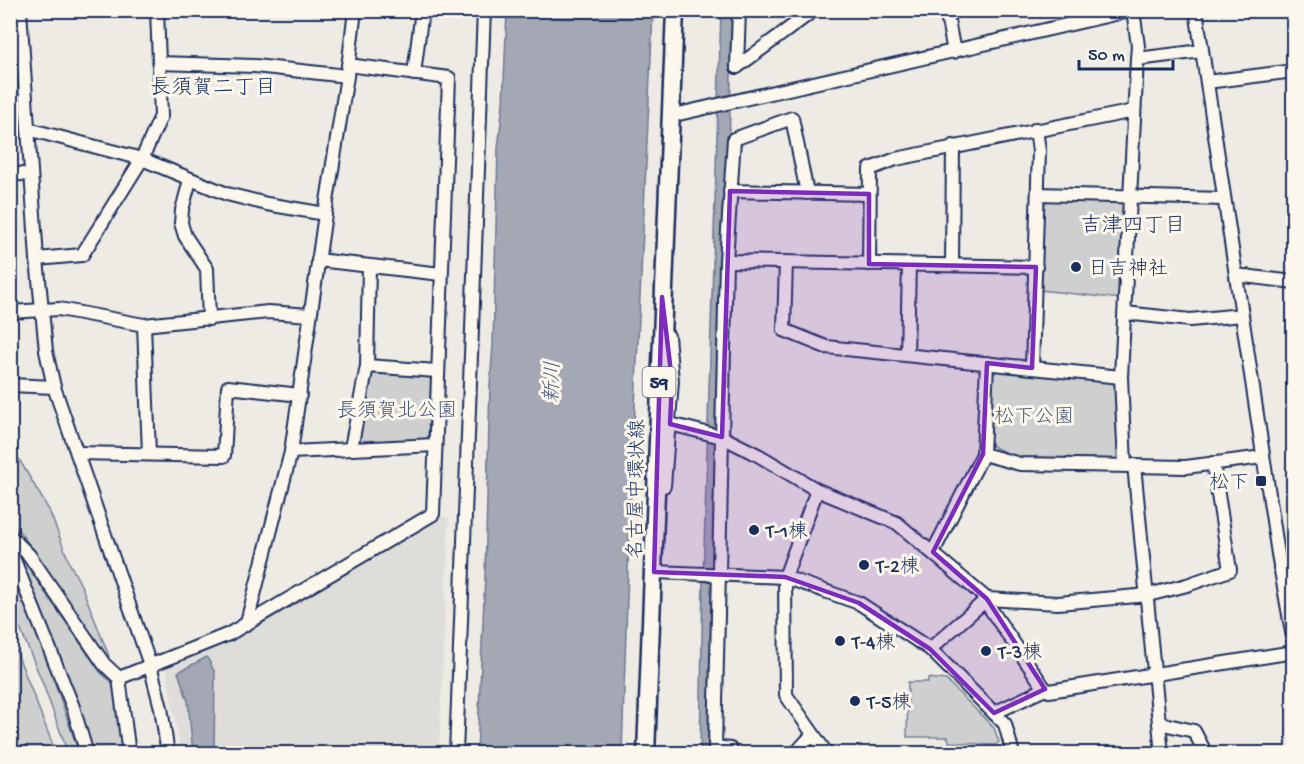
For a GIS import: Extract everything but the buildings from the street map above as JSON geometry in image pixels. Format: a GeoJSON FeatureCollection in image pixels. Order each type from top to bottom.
{"type":"FeatureCollection","features":[{"type":"Feature","properties":{"kind":"main road","name":"名古屋中環状線"},"geometry":{"type":"LineString","coordinates":[[646,753],[654,572],[659,297],[675,10]]}},
{"type":"Feature","properties":{"kind":"street"},"geometry":{"type":"LineString","coordinates":[[20,10],[27,129],[46,351],[54,387],[150,665],[161,708],[168,753]]}},
{"type":"Feature","properties":{"kind":"street"},"geometry":{"type":"LineString","coordinates":[[37,259],[82,255],[142,159],[161,116],[157,10]]}},
{"type":"Feature","properties":{"kind":"street"},"geometry":{"type":"LineString","coordinates":[[247,622],[291,452],[355,10]]}},
{"type":"Feature","properties":{"kind":"street"},"geometry":{"type":"LineString","coordinates":[[414,74],[422,10]]}},
{"type":"Feature","properties":{"kind":"street"},"geometry":{"type":"LineString","coordinates":[[456,753],[484,10]]}},
{"type":"Feature","properties":{"kind":"street"},"geometry":{"type":"LineString","coordinates":[[739,10],[738,67],[810,12]]}},
{"type":"Feature","properties":{"kind":"street"},"geometry":{"type":"LineString","coordinates":[[946,10],[954,52]]}},
{"type":"Feature","properties":{"kind":"street"},"geometry":{"type":"LineString","coordinates":[[670,116],[1132,10],[1138,45],[1121,377],[1130,465],[1148,595],[1162,753]]}},
{"type":"Feature","properties":{"kind":"street"},"geometry":{"type":"LineString","coordinates":[[1196,10],[1293,643]]}},
{"type":"Feature","properties":{"kind":"street"},"geometry":{"type":"LineString","coordinates":[[1137,59],[1202,51]]}},
{"type":"Feature","properties":{"kind":"street"},"geometry":{"type":"LineString","coordinates":[[119,678],[229,634],[433,514],[449,78],[348,70],[159,63]]}},
{"type":"Feature","properties":{"kind":"street"},"geometry":{"type":"LineString","coordinates":[[1207,82],[1293,71]]}},
{"type":"Feature","properties":{"kind":"street"},"geometry":{"type":"LineString","coordinates":[[869,264],[870,169],[896,159],[953,146],[1134,111]]}},
{"type":"Feature","properties":{"kind":"street"},"geometry":{"type":"LineString","coordinates":[[732,753],[730,749],[714,750],[726,261],[734,139],[792,118],[807,193]]}},
{"type":"Feature","properties":{"kind":"street"},"geometry":{"type":"LineString","coordinates":[[27,129],[142,159],[190,180],[237,196],[325,214]]}},
{"type":"Feature","properties":{"kind":"street"},"geometry":{"type":"LineString","coordinates":[[1032,368],[1039,151],[1036,129]]}},
{"type":"Feature","properties":{"kind":"street"},"geometry":{"type":"LineString","coordinates":[[952,265],[953,146]]}},
{"type":"Feature","properties":{"kind":"street"},"geometry":{"type":"LineString","coordinates":[[10,173],[31,175]]}},
{"type":"Feature","properties":{"kind":"street"},"geometry":{"type":"LineString","coordinates":[[190,180],[181,223],[185,236],[207,269],[209,318]]}},
{"type":"Feature","properties":{"kind":"street"},"geometry":{"type":"LineString","coordinates":[[730,191],[869,194]]}},
{"type":"Feature","properties":{"kind":"street"},"geometry":{"type":"LineString","coordinates":[[1038,194],[1224,199]]}},
{"type":"Feature","properties":{"kind":"street"},"geometry":{"type":"LineString","coordinates":[[318,260],[441,274]]}},
{"type":"Feature","properties":{"kind":"street"},"geometry":{"type":"LineString","coordinates":[[726,261],[1036,267]]}},
{"type":"Feature","properties":{"kind":"street"},"geometry":{"type":"LineString","coordinates":[[786,262],[784,330],[826,347],[1121,377]]}},
{"type":"Feature","properties":{"kind":"street"},"geometry":{"type":"LineString","coordinates":[[907,355],[909,264]]}},
{"type":"Feature","properties":{"kind":"street"},"geometry":{"type":"LineString","coordinates":[[351,448],[367,366],[369,266]]}},
{"type":"Feature","properties":{"kind":"street"},"geometry":{"type":"LineString","coordinates":[[1236,275],[1293,282]]}},
{"type":"Feature","properties":{"kind":"street"},"geometry":{"type":"LineString","coordinates":[[654,553],[662,526],[672,381],[666,310],[659,297]]}},
{"type":"Feature","properties":{"kind":"street"},"geometry":{"type":"LineString","coordinates":[[10,312],[58,309],[144,325],[268,312],[310,315]]}},
{"type":"Feature","properties":{"kind":"street"},"geometry":{"type":"LineString","coordinates":[[1125,313],[1190,320],[1242,315]]}},
{"type":"Feature","properties":{"kind":"street"},"geometry":{"type":"LineString","coordinates":[[144,325],[149,454]]}},
{"type":"Feature","properties":{"kind":"street"},"geometry":{"type":"LineString","coordinates":[[933,552],[983,454],[987,363]]}},
{"type":"Feature","properties":{"kind":"street"},"geometry":{"type":"LineString","coordinates":[[367,366],[437,371]]}},
{"type":"Feature","properties":{"kind":"street"},"geometry":{"type":"LineString","coordinates":[[10,385],[54,387]]}},
{"type":"Feature","properties":{"kind":"street"},"geometry":{"type":"LineString","coordinates":[[77,453],[224,456],[228,387],[300,395]]}},
{"type":"Feature","properties":{"kind":"street"},"geometry":{"type":"LineString","coordinates":[[670,424],[722,437],[818,490],[897,523],[986,600],[1045,689],[1049,691],[1293,652]]}},
{"type":"Feature","properties":{"kind":"street"},"geometry":{"type":"LineString","coordinates":[[291,452],[435,445]]}},
{"type":"Feature","properties":{"kind":"street"},"geometry":{"type":"LineString","coordinates":[[983,454],[1020,464],[1186,467],[1263,457]]}},
{"type":"Feature","properties":{"kind":"street"},"geometry":{"type":"LineString","coordinates":[[930,650],[986,600],[1058,603],[1148,595],[1188,585],[1230,570],[1213,463]]}},
{"type":"Feature","properties":{"kind":"street"},"geometry":{"type":"LineString","coordinates":[[818,490],[785,577],[786,695],[827,753]]}},
{"type":"Feature","properties":{"kind":"street"},"geometry":{"type":"LineString","coordinates":[[10,536],[29,555],[104,664],[119,678],[129,753]]}},
{"type":"Feature","properties":{"kind":"street"},"geometry":{"type":"LineString","coordinates":[[10,550],[73,707],[87,753]]}},
{"type":"Feature","properties":{"kind":"street"},"geometry":{"type":"LineString","coordinates":[[1280,568],[1293,570]]}},
{"type":"Feature","properties":{"kind":"street"},"geometry":{"type":"LineString","coordinates":[[654,572],[785,577],[860,603],[930,650],[1005,724],[1013,753]]}},
{"type":"Feature","properties":{"kind":"street"},"geometry":{"type":"LineString","coordinates":[[994,713],[1045,689]]}},
{"type":"Feature","properties":{"kind":"street"},"geometry":{"type":"LineString","coordinates":[[1159,723],[1194,731],[1206,753]]}},
{"type":"Feature","properties":{"kind":"street"},"geometry":{"type":"LineString","coordinates":[[795,753],[813,734]]}},
{"type":"Feature","properties":{"kind":"highlighted area"},"geometry":{"type":"Polygon","coordinates":[[[730,191],[869,194],[869,264],[1036,267],[1032,368],[987,363],[983,454],[933,552],[987,599],[1045,689],[994,713],[930,649],[859,603],[785,577],[654,572],[662,297],[672,381],[670,424],[722,437],[730,191]]]}},
{"type":"Feature","properties":{"kind":"shaded area"},"geometry":{"type":"Polygon","coordinates":[[[437,517],[449,518],[439,753],[181,753],[166,669],[242,634],[256,623],[437,517]]]}},
{"type":"Feature","properties":{"kind":"green space"},"geometry":{"type":"Polygon","coordinates":[[[1047,201],[1122,202],[1126,206],[1121,299],[1040,290],[1043,205],[1047,201]]]}},
{"type":"Feature","properties":{"kind":"green space","name":"松下公園"},"geometry":{"type":"Polygon","coordinates":[[[998,370],[1112,381],[1117,386],[1121,455],[1117,459],[1015,457],[990,445],[993,375],[998,370]]]}},
{"type":"Feature","properties":{"kind":"green space","name":"長須賀北公園"},"geometry":{"type":"Polygon","coordinates":[[[375,372],[427,375],[431,380],[428,438],[364,444],[359,439],[370,377],[375,372]]]}},
{"type":"Feature","properties":{"kind":"green space"},"geometry":{"type":"Polygon","coordinates":[[[10,444],[49,510],[109,656],[105,657],[38,556],[19,531],[11,525],[10,444]]]}},
{"type":"Feature","properties":{"kind":"green space"},"geometry":{"type":"Polygon","coordinates":[[[11,543],[101,673],[114,684],[124,753],[92,753],[11,543]]]}},
{"type":"Feature","properties":{"kind":"green space"},"geometry":{"type":"Polygon","coordinates":[[[10,572],[44,651],[79,753],[68,753],[42,681],[11,607],[10,572]]]}},
{"type":"Feature","properties":{"kind":"green space"},"geometry":{"type":"Polygon","coordinates":[[[10,635],[56,753],[11,753],[10,635]]]}},
{"type":"Feature","properties":{"kind":"green space"},"geometry":{"type":"Polygon","coordinates":[[[928,678],[946,680],[994,728],[999,742],[995,745],[949,742],[948,737],[907,737],[908,682],[928,682],[928,678]]]}},
{"type":"Feature","properties":{"kind":"water"},"geometry":{"type":"Polygon","coordinates":[[[733,10],[711,753],[700,754],[703,579],[721,11],[733,10]]]}},
{"type":"Feature","properties":{"kind":"water","name":"新川"},"geometry":{"type":"Polygon","coordinates":[[[507,11],[653,11],[629,537],[622,753],[477,753],[485,577],[498,149],[503,104],[507,11]]]}},
{"type":"Feature","properties":{"kind":"water"},"geometry":{"type":"Polygon","coordinates":[[[207,657],[215,673],[214,753],[193,753],[188,701],[178,672],[207,657]]]}},
{"type":"Feature","properties":{"kind":"place","name":"日吉神社"},"geometry":{"type":"Point","coordinates":[1076,267]}},
{"type":"Feature","properties":{"kind":"place","name":"松下"},"geometry":{"type":"Point","coordinates":[1261,481]}},
{"type":"Feature","properties":{"kind":"place","name":"T-1棟"},"geometry":{"type":"Point","coordinates":[754,530]}},
{"type":"Feature","properties":{"kind":"place","name":"T-2棟"},"geometry":{"type":"Point","coordinates":[864,565]}},
{"type":"Feature","properties":{"kind":"place","name":"T-4棟"},"geometry":{"type":"Point","coordinates":[840,641]}},
{"type":"Feature","properties":{"kind":"place","name":"T-3棟"},"geometry":{"type":"Point","coordinates":[986,651]}},
{"type":"Feature","properties":{"kind":"place","name":"T-5棟"},"geometry":{"type":"Point","coordinates":[855,701]}},
{"type":"Feature","properties":{"kind":"district","name":"長須賀二丁目"},"geometry":{"type":"Point","coordinates":[213,86]}},
{"type":"Feature","properties":{"kind":"district","name":"吉津四丁目"},"geometry":{"type":"Point","coordinates":[1133,224]}}]}
